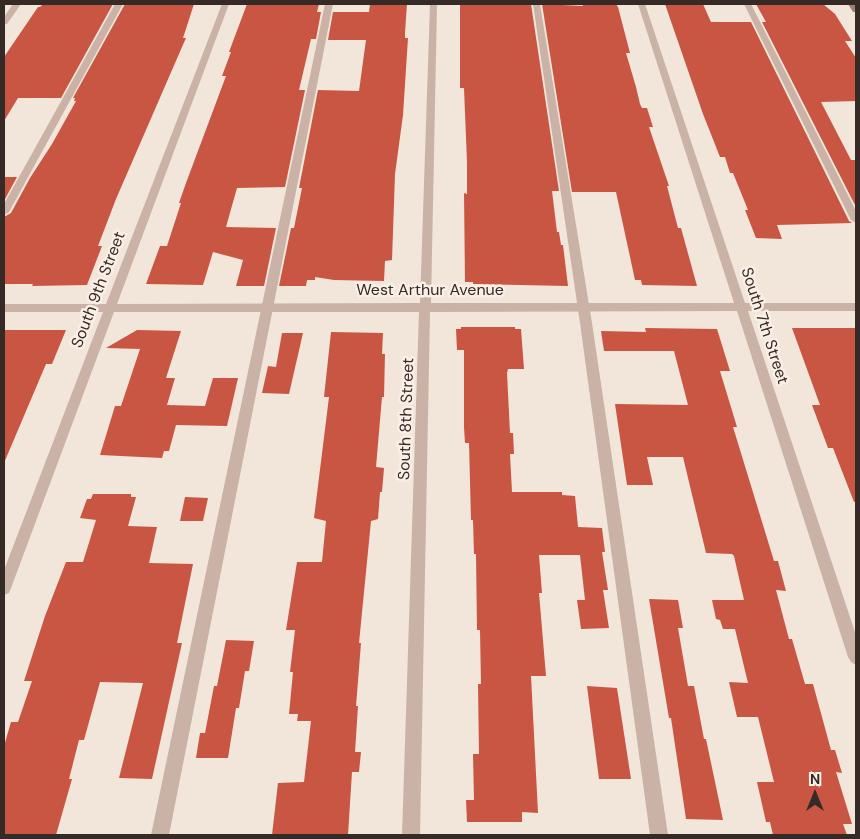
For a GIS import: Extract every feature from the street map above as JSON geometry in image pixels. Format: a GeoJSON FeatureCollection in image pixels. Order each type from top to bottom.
{"type":"FeatureCollection","features":[{"type":"Feature","properties":{"kind":"street"},"geometry":{"type":"LineString","coordinates":[[4,22],[17,4]]}},
{"type":"Feature","properties":{"kind":"street"},"geometry":{"type":"LineString","coordinates":[[4,212],[119,4]]}},
{"type":"Feature","properties":{"kind":"street","name":"South 9th Street"},"geometry":{"type":"LineString","coordinates":[[4,588],[225,4]]}},
{"type":"Feature","properties":{"kind":"street"},"geometry":{"type":"LineString","coordinates":[[160,835],[330,4]]}},
{"type":"Feature","properties":{"kind":"street","name":"South 8th Street"},"geometry":{"type":"LineString","coordinates":[[411,835],[433,4]]}},
{"type":"Feature","properties":{"kind":"street"},"geometry":{"type":"LineString","coordinates":[[536,4],[584,307],[659,835]]}},
{"type":"Feature","properties":{"kind":"street","name":"South 7th Street"},"geometry":{"type":"LineString","coordinates":[[642,4],[856,657]]}},
{"type":"Feature","properties":{"kind":"street"},"geometry":{"type":"LineString","coordinates":[[747,4],[856,220]]}},
{"type":"Feature","properties":{"kind":"street"},"geometry":{"type":"LineString","coordinates":[[852,4],[856,10]]}},
{"type":"Feature","properties":{"kind":"street","name":"West Arthur Avenue"},"geometry":{"type":"LineString","coordinates":[[4,308],[856,307]]}},
{"type":"Feature","properties":{"kind":"building"},"geometry":{"type":"Polygon","coordinates":[[[43,4],[113,4],[61,98],[18,98],[4,121],[4,57],[38,7],[43,4]]]}},
{"type":"Feature","properties":{"kind":"building"},"geometry":{"type":"Polygon","coordinates":[[[125,4],[194,4],[183,38],[186,38],[116,199],[98,246],[102,246],[87,285],[32,286],[33,284],[4,284],[4,217],[11,213],[30,178],[52,144],[76,101],[73,98],[125,4]]]}},
{"type":"Feature","properties":{"kind":"building"},"geometry":{"type":"Polygon","coordinates":[[[247,4],[319,4],[317,12],[321,12],[316,39],[311,39],[299,90],[305,90],[285,187],[237,188],[226,227],[276,228],[264,286],[236,286],[243,260],[213,252],[203,285],[146,284],[160,246],[167,246],[181,203],[179,203],[226,76],[222,76],[247,4]]]}},
{"type":"Feature","properties":{"kind":"building"},"geometry":{"type":"Polygon","coordinates":[[[370,4],[407,4],[405,38],[408,38],[403,115],[395,174],[392,260],[385,261],[384,281],[334,280],[315,277],[315,280],[307,280],[306,286],[279,286],[291,228],[294,228],[302,188],[299,188],[318,90],[359,91],[366,40],[328,40],[333,12],[369,12],[370,4]]]}},
{"type":"Feature","properties":{"kind":"building"},"geometry":{"type":"Polygon","coordinates":[[[460,4],[531,4],[559,191],[552,191],[557,232],[559,232],[561,245],[563,245],[568,286],[473,284],[473,282],[465,282],[464,193],[467,194],[467,162],[464,88],[460,88],[460,4]]]}},
{"type":"Feature","properties":{"kind":"building"},"geometry":{"type":"Polygon","coordinates":[[[542,4],[583,6],[582,4],[616,4],[618,7],[630,53],[626,53],[640,104],[642,108],[647,108],[653,127],[649,127],[669,186],[667,186],[678,228],[681,228],[697,286],[642,285],[641,280],[635,280],[616,192],[572,192],[542,4]]]}},
{"type":"Feature","properties":{"kind":"building"},"geometry":{"type":"Polygon","coordinates":[[[665,4],[703,4],[711,22],[751,22],[849,221],[852,223],[777,225],[782,239],[756,238],[745,210],[748,210],[733,173],[730,173],[725,157],[720,157],[703,114],[665,4]]]}},
{"type":"Feature","properties":{"kind":"building"},"geometry":{"type":"Polygon","coordinates":[[[756,4],[823,4],[835,14],[852,41],[845,41],[856,58],[856,101],[821,102],[851,160],[856,160],[856,207],[762,22],[766,22],[756,4]]]}},
{"type":"Feature","properties":{"kind":"building"},"geometry":{"type":"Polygon","coordinates":[[[4,177],[17,177],[4,201],[4,177]]]}},
{"type":"Feature","properties":{"kind":"building"},"geometry":{"type":"Polygon","coordinates":[[[461,327],[515,327],[515,329],[521,329],[524,369],[508,369],[507,373],[510,433],[513,433],[514,454],[510,454],[512,492],[562,492],[562,495],[575,496],[578,527],[602,528],[605,552],[602,552],[608,590],[603,590],[609,628],[581,629],[577,600],[585,600],[580,555],[539,555],[542,593],[539,593],[546,676],[531,676],[538,813],[522,812],[522,822],[467,822],[466,800],[474,800],[473,754],[479,754],[478,684],[481,684],[480,630],[477,630],[476,554],[474,554],[473,520],[471,520],[469,443],[465,443],[464,427],[464,350],[457,350],[456,329],[461,329],[461,327]]]}},
{"type":"Feature","properties":{"kind":"building"},"geometry":{"type":"Polygon","coordinates":[[[645,328],[717,329],[730,371],[720,371],[737,427],[733,427],[774,561],[778,561],[786,591],[776,590],[789,639],[792,639],[805,684],[813,684],[831,750],[835,750],[842,773],[836,772],[852,824],[843,824],[847,835],[773,835],[770,822],[766,822],[757,782],[774,782],[758,717],[737,717],[729,682],[748,683],[735,629],[723,629],[720,620],[716,619],[712,600],[744,600],[734,556],[732,554],[706,553],[683,457],[647,457],[653,485],[627,485],[615,404],[688,405],[674,351],[604,351],[601,331],[646,332],[645,328]]]}},
{"type":"Feature","properties":{"kind":"building"},"geometry":{"type":"Polygon","coordinates":[[[792,328],[856,328],[856,501],[854,502],[833,448],[828,448],[812,405],[820,405],[792,328]]]}},
{"type":"Feature","properties":{"kind":"building"},"geometry":{"type":"Polygon","coordinates":[[[4,330],[66,330],[52,364],[46,364],[4,463],[4,330]]]}},
{"type":"Feature","properties":{"kind":"building"},"geometry":{"type":"Polygon","coordinates":[[[137,330],[181,331],[166,378],[175,378],[167,405],[205,406],[213,378],[238,378],[227,426],[176,425],[169,451],[164,451],[162,458],[100,455],[115,406],[121,406],[140,349],[106,348],[137,330]]]}},
{"type":"Feature","properties":{"kind":"building"},"geometry":{"type":"Polygon","coordinates":[[[331,332],[383,333],[382,354],[385,354],[384,397],[382,397],[376,467],[384,468],[382,492],[380,492],[378,519],[371,521],[359,643],[361,643],[356,706],[358,706],[355,752],[361,752],[359,772],[352,772],[348,835],[272,835],[278,783],[304,782],[311,721],[297,721],[298,714],[289,714],[293,672],[290,672],[295,630],[286,630],[297,562],[322,562],[326,521],[314,518],[329,397],[324,397],[331,332]]]}},
{"type":"Feature","properties":{"kind":"building"},"geometry":{"type":"Polygon","coordinates":[[[282,333],[303,333],[289,394],[262,393],[268,366],[276,367],[282,333]]]}},
{"type":"Feature","properties":{"kind":"building"},"geometry":{"type":"Polygon","coordinates":[[[93,494],[131,494],[131,497],[136,497],[128,526],[157,527],[149,563],[193,564],[177,643],[182,643],[152,779],[119,778],[143,683],[100,682],[84,740],[79,740],[69,779],[72,779],[56,835],[4,835],[4,746],[11,722],[18,722],[32,681],[24,681],[45,616],[66,562],[83,562],[96,520],[80,518],[87,499],[91,499],[93,494]]]}},
{"type":"Feature","properties":{"kind":"building"},"geometry":{"type":"Polygon","coordinates":[[[185,497],[208,498],[203,521],[180,521],[185,497]]]}},
{"type":"Feature","properties":{"kind":"building"},"geometry":{"type":"Polygon","coordinates":[[[649,599],[678,600],[683,628],[678,628],[688,686],[694,686],[723,820],[686,819],[671,718],[669,718],[649,599]]]}},
{"type":"Feature","properties":{"kind":"building"},"geometry":{"type":"Polygon","coordinates":[[[226,640],[254,641],[249,671],[245,671],[239,708],[236,708],[228,758],[196,758],[200,733],[205,733],[214,686],[217,686],[226,640]]]}},
{"type":"Feature","properties":{"kind":"building"},"geometry":{"type":"Polygon","coordinates":[[[587,686],[617,688],[631,779],[599,779],[587,686]]]}}]}
